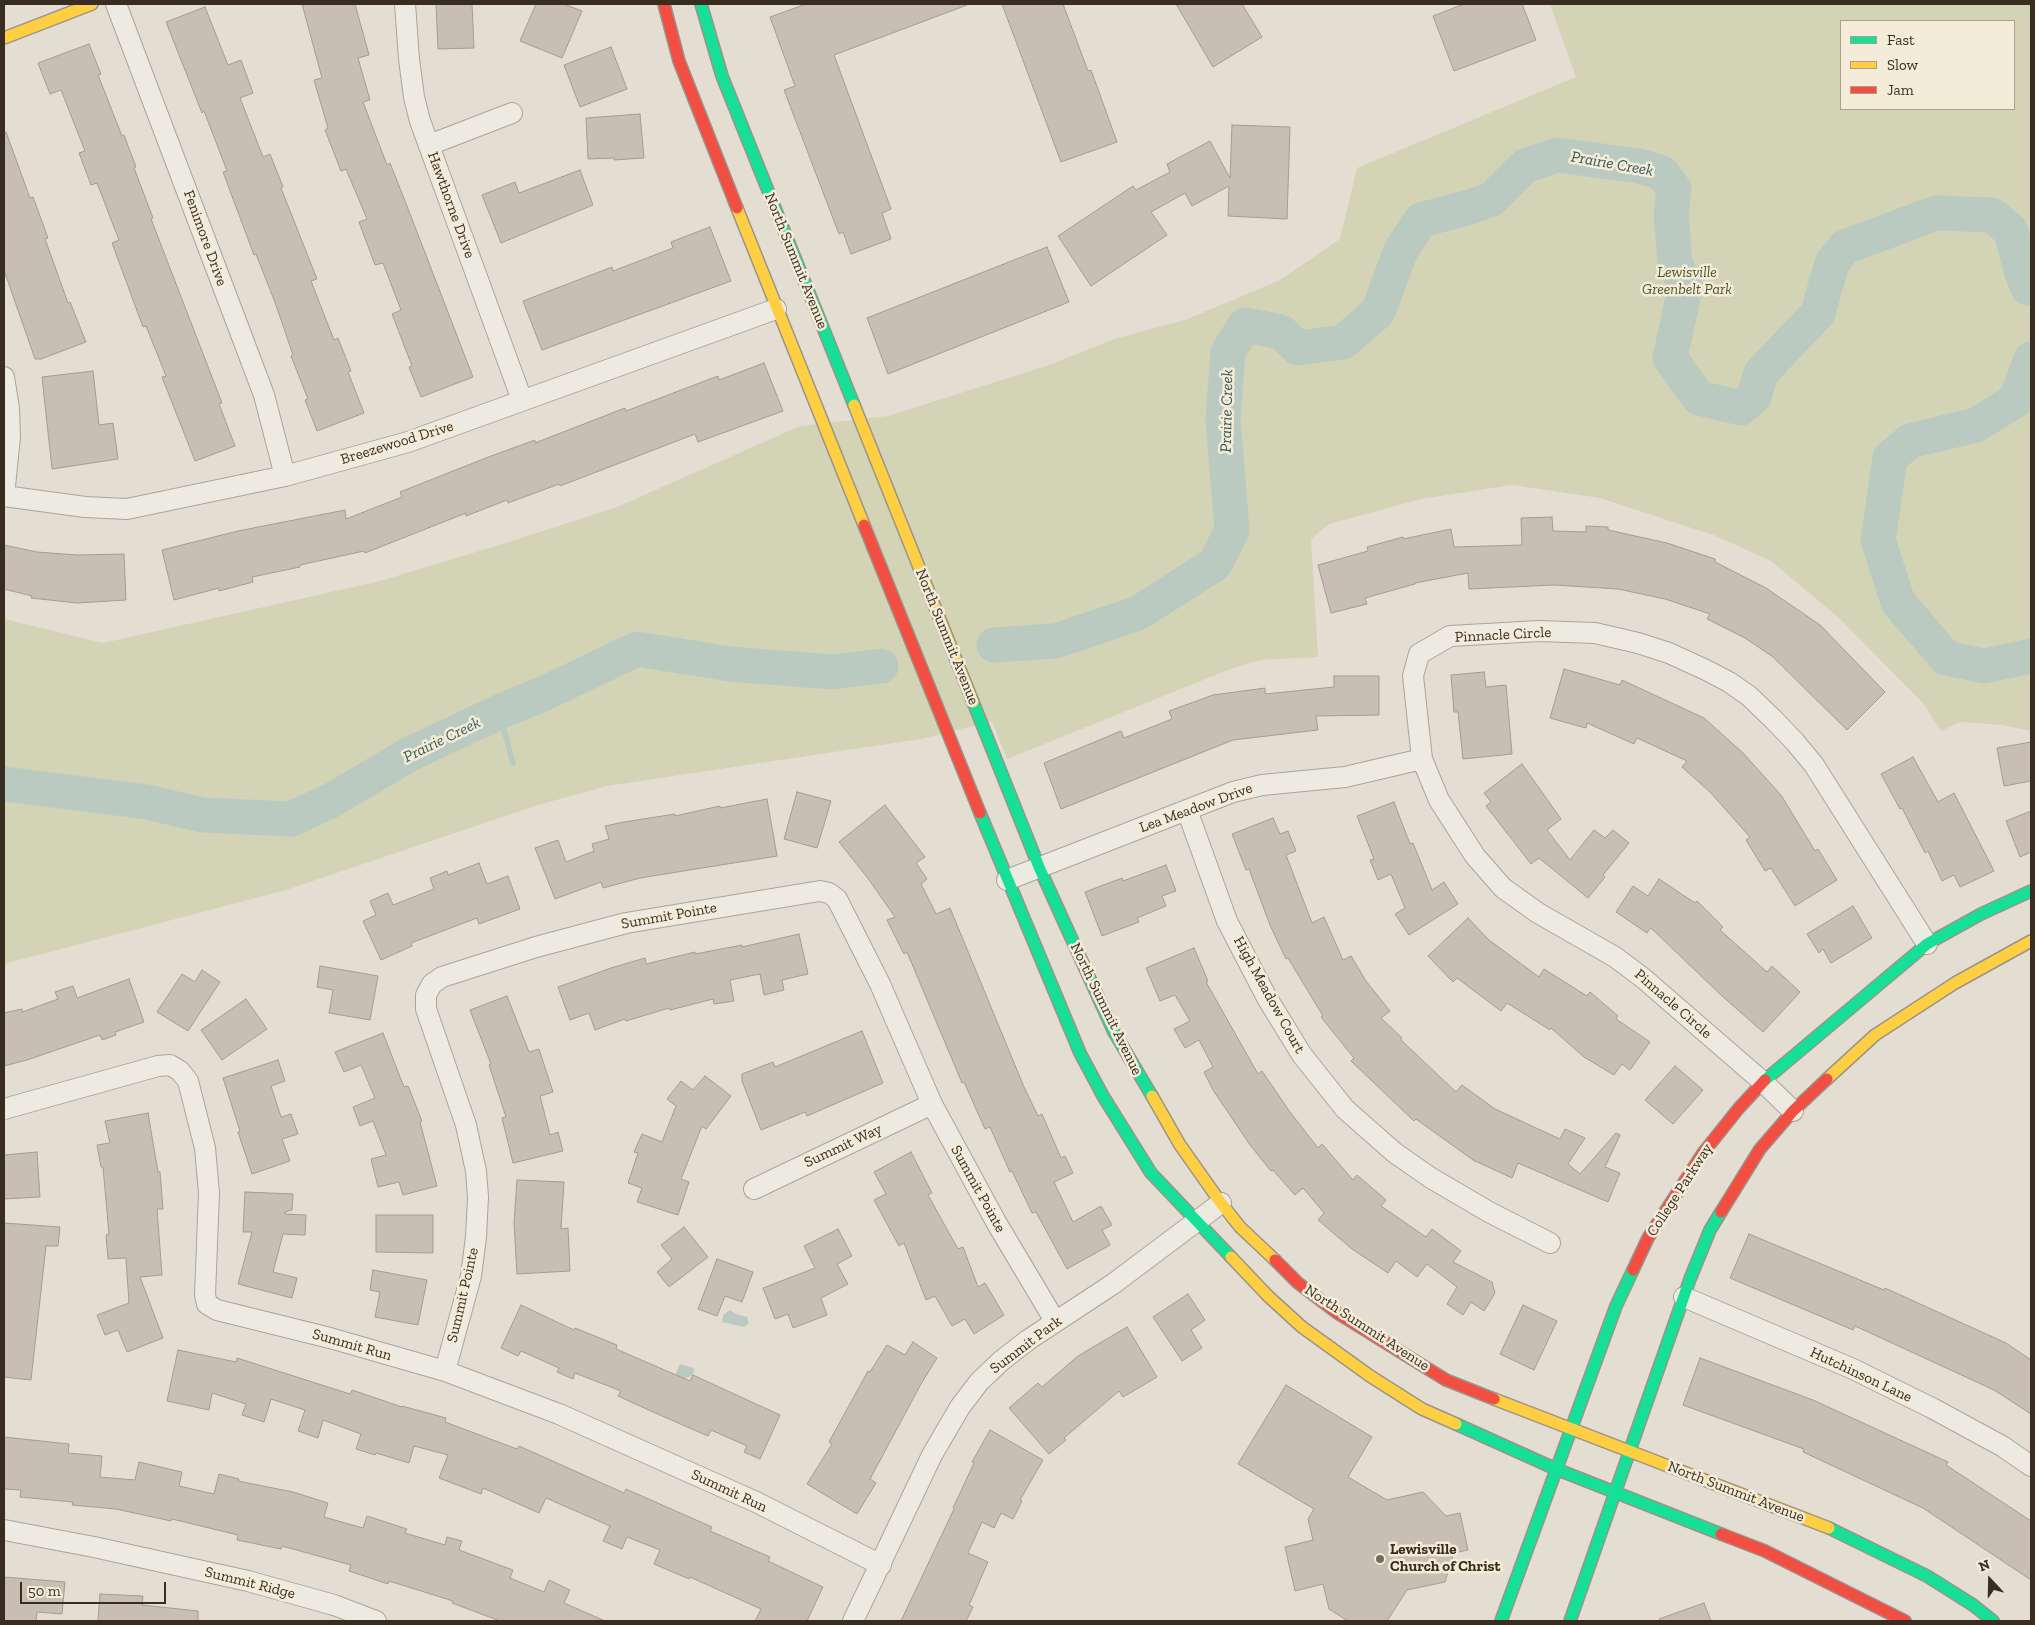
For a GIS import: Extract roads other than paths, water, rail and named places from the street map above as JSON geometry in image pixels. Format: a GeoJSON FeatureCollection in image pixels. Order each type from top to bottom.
{"type":"FeatureCollection","features":[{"type":"Feature","properties":{"kind":"main road"},"geometry":{"type":"LineString","coordinates":[[4,38],[92,4]]}},
{"type":"Feature","properties":{"kind":"main road"},"geometry":{"type":"LineString","coordinates":[[664,4],[679,61],[776,309],[1007,880],[1080,1053],[1103,1096],[1151,1173],[1268,1296],[1302,1327],[1370,1376],[1422,1409],[1556,1469],[1765,1551],[1905,1621]]}},
{"type":"Feature","properties":{"kind":"main road","name":"North Summit Avenue"},"geometry":{"type":"LineString","coordinates":[[702,4],[722,76],[1039,866],[1114,1032],[1171,1129],[1220,1203],[1240,1227],[1298,1282],[1336,1312],[1446,1380],[1824,1526],[1927,1576],[1973,1605],[1993,1621]]}},
{"type":"Feature","properties":{"kind":"main road","name":"College Parkway"},"geometry":{"type":"LineString","coordinates":[[1501,1621],[1616,1306],[1648,1238],[1703,1152],[1763,1082],[1927,944],[1981,914],[2031,891]]}},
{"type":"Feature","properties":{"kind":"main road"},"geometry":{"type":"LineString","coordinates":[[1570,1621],[1684,1297],[1710,1230],[1760,1149],[1793,1111],[1875,1035],[1955,983],[2031,941]]}},
{"type":"Feature","properties":{"kind":"street","name":"Fenimore Drive"},"geometry":{"type":"LineString","coordinates":[[116,4],[264,395],[285,476]]}},
{"type":"Feature","properties":{"kind":"street","name":"Hawthorne Drive"},"geometry":{"type":"LineString","coordinates":[[405,4],[409,59],[414,97],[420,121],[522,400]]}},
{"type":"Feature","properties":{"kind":"street"},"geometry":{"type":"LineString","coordinates":[[429,145],[512,113]]}},
{"type":"Feature","properties":{"kind":"street","name":"Breezewood Drive"},"geometry":{"type":"LineString","coordinates":[[4,496],[85,507],[127,509],[285,476],[408,442],[776,309]]}},
{"type":"Feature","properties":{"kind":"street"},"geometry":{"type":"LineString","coordinates":[[4,377],[9,408],[10,437],[4,496]]}},
{"type":"Feature","properties":{"kind":"street","name":"Pinnacle Circle"},"geometry":{"type":"LineString","coordinates":[[1793,1111],[1763,1082],[1643,978],[1622,962],[1538,913],[1503,888],[1476,856],[1439,800],[1422,759],[1413,676],[1419,654],[1450,636],[1538,632],[1595,633],[1638,643],[1669,653],[1729,682],[1748,696],[1795,742],[1829,788],[1927,944]]}},
{"type":"Feature","properties":{"kind":"street","name":"Lea Meadow Drive"},"geometry":{"type":"LineString","coordinates":[[1007,880],[1233,792],[1262,785],[1345,777],[1422,759]]}},
{"type":"Feature","properties":{"kind":"street","name":"High Meadow Court"},"geometry":{"type":"LineString","coordinates":[[1187,810],[1227,920],[1268,998],[1302,1056],[1346,1109],[1395,1152],[1431,1178],[1489,1212],[1550,1243]]}},
{"type":"Feature","properties":{"kind":"street","name":"Summit Pointe"},"geometry":{"type":"LineString","coordinates":[[445,1372],[471,1276],[476,1237],[478,1197],[476,1171],[466,1125],[426,1008],[426,995],[432,984],[442,977],[555,941],[626,923],[820,890],[830,893],[837,899],[880,984],[932,1104],[996,1222],[1055,1321]]}},
{"type":"Feature","properties":{"kind":"street","name":"Summit Run"},"geometry":{"type":"LineString","coordinates":[[4,1109],[158,1066],[170,1065],[180,1071],[188,1080],[205,1148],[209,1193],[205,1294],[207,1304],[217,1310],[330,1338],[445,1372],[559,1414],[756,1502],[881,1565]]}},
{"type":"Feature","properties":{"kind":"street","name":"Summit Way"},"geometry":{"type":"LineString","coordinates":[[754,1189],[932,1104]]}},
{"type":"Feature","properties":{"kind":"street","name":"Summit Park"},"geometry":{"type":"LineString","coordinates":[[853,1621],[932,1455],[960,1407],[979,1382],[1001,1361],[1055,1321],[1113,1284],[1220,1203]]}},
{"type":"Feature","properties":{"kind":"street","name":"Hutchinson Lane"},"geometry":{"type":"LineString","coordinates":[[1684,1297],[1853,1369],[1932,1408],[2002,1446],[2031,1466]]}},
{"type":"Feature","properties":{"kind":"street","name":"Summit Ridge"},"geometry":{"type":"LineString","coordinates":[[4,1530],[94,1547],[248,1581],[334,1605],[376,1621]]}},
{"type":"Feature","properties":{"kind":"waterway","name":"Prairie Creek"},"geometry":{"type":"LineString","coordinates":[[994,645],[1056,641],[1138,613],[1215,564],[1232,530],[1223,419],[1228,352],[1245,325],[1281,332],[1298,348],[1343,342],[1378,312],[1401,250],[1421,220],[1492,199],[1525,166],[1557,155],[1639,166],[1662,173],[1674,189],[1671,215],[1675,262],[1685,288],[1670,358],[1699,398],[1741,408],[1754,397],[1761,373],[1818,313],[1832,263],[1845,247],[1936,213],[1992,215],[2011,231],[2021,271],[2028,288],[2031,288]]}},
{"type":"Feature","properties":{"kind":"waterway","name":"Prairie Creek"},"geometry":{"type":"LineString","coordinates":[[2031,359],[2016,400],[1976,425],[1910,441],[1890,458],[1878,540],[1898,602],[1946,658],[1984,666],[2031,656]]}},
{"type":"Feature","properties":{"kind":"waterway","name":"Prairie Creek"},"geometry":{"type":"LineString","coordinates":[[4,784],[147,802],[202,815],[291,819],[332,800],[410,754],[637,649],[730,664],[832,672],[881,666]]}},
{"type":"Feature","properties":{"kind":"waterway"},"geometry":{"type":"LineString","coordinates":[[499,712],[513,763]]}},
{"type":"Feature","properties":{"kind":"place","name":"Lewisville Church of Christ"},"geometry":{"type":"Point","coordinates":[1380,1559]}},
{"type":"Feature","properties":{"kind":"park label","name":"Lewisville Greenbelt Park"},"geometry":{"type":"Point","coordinates":[1687,282]}}]}
